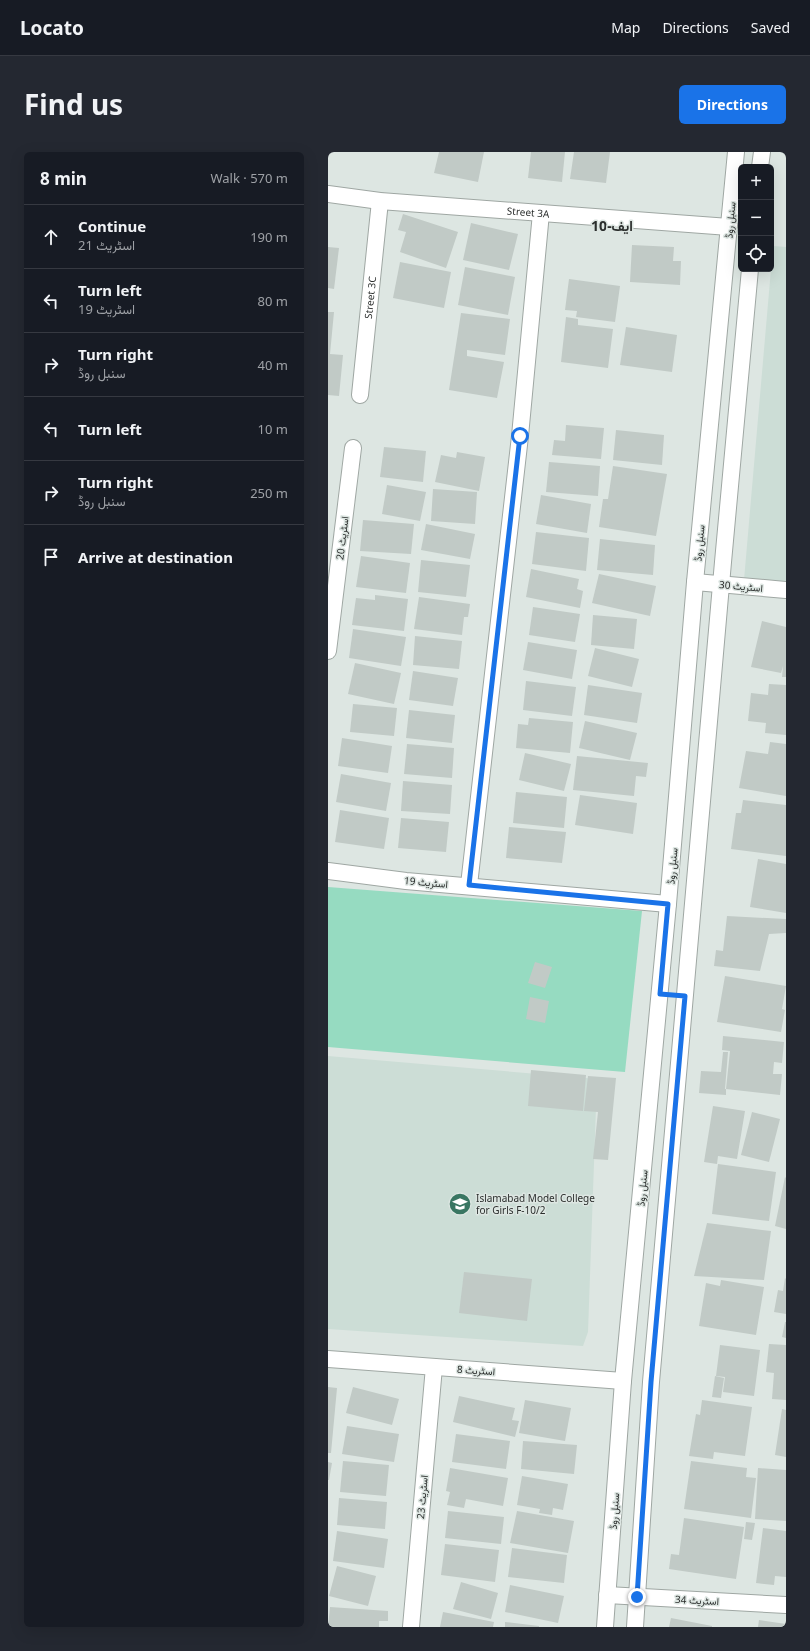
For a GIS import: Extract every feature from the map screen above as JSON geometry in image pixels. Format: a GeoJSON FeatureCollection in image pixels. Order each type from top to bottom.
{"type":"FeatureCollection","features":[{"type":"Feature","properties":{"kind":"street","name":"سنبل روڈ"},"geometry":{"type":"LineString","coordinates":[[605,1627],[623,1381],[660,994],[695,582],[736,152]]}},
{"type":"Feature","properties":{"kind":"street"},"geometry":{"type":"LineString","coordinates":[[760,164],[762,152]]}},
{"type":"Feature","properties":{"kind":"street","name":"Street 3A"},"geometry":{"type":"LineString","coordinates":[[328,194],[380,200],[729,227]]}},
{"type":"Feature","properties":{"kind":"street","name":"Street 3C"},"geometry":{"type":"LineString","coordinates":[[360,395],[380,200]]}},
{"type":"Feature","properties":{"kind":"street"},"geometry":{"type":"LineString","coordinates":[[469,885],[520,436],[541,213]]}},
{"type":"Feature","properties":{"kind":"street"},"geometry":{"type":"LineString","coordinates":[[635,1627],[651,1382],[750,272]]}},
{"type":"Feature","properties":{"kind":"street","name":"اسٹریٹ 20"},"geometry":{"type":"LineString","coordinates":[[328,651],[353,448]]}},
{"type":"Feature","properties":{"kind":"street","name":"اسٹریٹ 30"},"geometry":{"type":"LineString","coordinates":[[695,582],[786,590]]}},
{"type":"Feature","properties":{"kind":"street","name":"اسٹریٹ 19"},"geometry":{"type":"LineString","coordinates":[[328,871],[406,881],[469,885],[668,904]]}},
{"type":"Feature","properties":{"kind":"street"},"geometry":{"type":"LineString","coordinates":[[660,994],[685,996]]}},
{"type":"Feature","properties":{"kind":"street","name":"اسٹریٹ 8"},"geometry":{"type":"LineString","coordinates":[[328,1359],[623,1381]]}},
{"type":"Feature","properties":{"kind":"street","name":"اسٹریٹ 23"},"geometry":{"type":"LineString","coordinates":[[411,1627],[434,1367]]}},
{"type":"Feature","properties":{"kind":"street","name":"اسٹریٹ 34"},"geometry":{"type":"LineString","coordinates":[[607,1595],[786,1605]]}},
{"type":"Feature","properties":{"kind":"shaded area"},"geometry":{"type":"Polygon","coordinates":[[[774,246],[786,247],[786,583],[744,580],[771,272],[774,272],[774,246]]]}},
{"type":"Feature","properties":{"kind":"shaded area","name":"Islamabad Model College for Girls F-10/2"},"geometry":{"type":"Polygon","coordinates":[[[328,1056],[597,1079],[588,1332],[583,1346],[328,1329],[328,1056]]]}},
{"type":"Feature","properties":{"kind":"green space"},"geometry":{"type":"Polygon","coordinates":[[[328,887],[642,911],[625,1072],[328,1047],[328,887]]]}},
{"type":"Feature","properties":{"kind":"building"},"geometry":{"type":"Polygon","coordinates":[[[439,152],[484,152],[478,182],[434,173],[439,152]]]}},
{"type":"Feature","properties":{"kind":"building"},"geometry":{"type":"Polygon","coordinates":[[[531,152],[565,152],[562,182],[528,178],[531,152]]]}},
{"type":"Feature","properties":{"kind":"building"},"geometry":{"type":"Polygon","coordinates":[[[574,152],[610,152],[606,183],[570,179],[574,152]]]}},
{"type":"Feature","properties":{"kind":"building"},"geometry":{"type":"Polygon","coordinates":[[[403,214],[458,232],[446,268],[400,252],[406,232],[398,230],[403,214]]]}},
{"type":"Feature","properties":{"kind":"building"},"geometry":{"type":"Polygon","coordinates":[[[471,223],[518,234],[509,270],[463,260],[471,223]]]}},
{"type":"Feature","properties":{"kind":"building"},"geometry":{"type":"Polygon","coordinates":[[[632,245],[674,247],[673,261],[681,261],[680,285],[630,282],[632,245]]]}},
{"type":"Feature","properties":{"kind":"building"},"geometry":{"type":"Polygon","coordinates":[[[328,247],[339,248],[334,289],[328,288],[328,247]]]}},
{"type":"Feature","properties":{"kind":"building"},"geometry":{"type":"Polygon","coordinates":[[[400,262],[451,272],[444,308],[393,298],[400,262]]]}},
{"type":"Feature","properties":{"kind":"building"},"geometry":{"type":"Polygon","coordinates":[[[465,267],[515,277],[508,315],[458,305],[465,267]]]}},
{"type":"Feature","properties":{"kind":"building"},"geometry":{"type":"Polygon","coordinates":[[[569,279],[620,286],[615,322],[576,317],[577,311],[565,310],[569,279]]]}},
{"type":"Feature","properties":{"kind":"building"},"geometry":{"type":"Polygon","coordinates":[[[328,312],[334,312],[330,354],[343,355],[339,396],[328,395],[328,312]]]}},
{"type":"Feature","properties":{"kind":"building"},"geometry":{"type":"Polygon","coordinates":[[[461,313],[510,319],[505,355],[467,350],[467,356],[504,362],[497,398],[449,390],[461,313]]]}},
{"type":"Feature","properties":{"kind":"building"},"geometry":{"type":"Polygon","coordinates":[[[566,317],[578,319],[578,325],[613,329],[608,368],[561,362],[566,317]]]}},
{"type":"Feature","properties":{"kind":"building"},"geometry":{"type":"Polygon","coordinates":[[[626,327],[677,335],[672,372],[620,365],[626,327]]]}},
{"type":"Feature","properties":{"kind":"building"},"geometry":{"type":"Polygon","coordinates":[[[566,425],[604,428],[601,459],[552,455],[554,440],[565,441],[566,425]]]}},
{"type":"Feature","properties":{"kind":"building"},"geometry":{"type":"Polygon","coordinates":[[[616,430],[664,435],[662,465],[613,460],[616,430]]]}},
{"type":"Feature","properties":{"kind":"building"},"geometry":{"type":"Polygon","coordinates":[[[384,447],[426,451],[423,482],[380,477],[384,447]]]}},
{"type":"Feature","properties":{"kind":"building"},"geometry":{"type":"Polygon","coordinates":[[[457,452],[485,457],[479,491],[435,482],[441,455],[456,458],[457,452]]]}},
{"type":"Feature","properties":{"kind":"building"},"geometry":{"type":"Polygon","coordinates":[[[549,462],[600,466],[598,496],[546,492],[549,462]]]}},
{"type":"Feature","properties":{"kind":"building"},"geometry":{"type":"Polygon","coordinates":[[[613,466],[667,474],[656,536],[599,527],[603,499],[608,499],[613,466]]]}},
{"type":"Feature","properties":{"kind":"building"},"geometry":{"type":"Polygon","coordinates":[[[387,485],[426,492],[420,521],[382,514],[387,485]]]}},
{"type":"Feature","properties":{"kind":"building"},"geometry":{"type":"Polygon","coordinates":[[[433,489],[477,492],[475,524],[431,521],[433,489]]]}},
{"type":"Feature","properties":{"kind":"building"},"geometry":{"type":"Polygon","coordinates":[[[541,495],[591,504],[587,533],[536,524],[541,495]]]}},
{"type":"Feature","properties":{"kind":"building"},"geometry":{"type":"Polygon","coordinates":[[[363,520],[414,524],[411,554],[360,551],[363,520]]]}},
{"type":"Feature","properties":{"kind":"building"},"geometry":{"type":"Polygon","coordinates":[[[426,524],[475,534],[470,559],[421,550],[426,524]]]}},
{"type":"Feature","properties":{"kind":"building"},"geometry":{"type":"Polygon","coordinates":[[[536,532],[589,538],[586,571],[532,564],[536,532]]]}},
{"type":"Feature","properties":{"kind":"building"},"geometry":{"type":"Polygon","coordinates":[[[600,539],[655,545],[653,575],[597,570],[600,539]]]}},
{"type":"Feature","properties":{"kind":"building"},"geometry":{"type":"Polygon","coordinates":[[[361,556],[410,563],[406,593],[356,587],[361,556]]]}},
{"type":"Feature","properties":{"kind":"building"},"geometry":{"type":"Polygon","coordinates":[[[421,560],[470,565],[466,597],[418,592],[421,560]]]}},
{"type":"Feature","properties":{"kind":"building"},"geometry":{"type":"Polygon","coordinates":[[[531,569],[579,579],[577,589],[583,591],[580,608],[526,597],[531,569]]]}},
{"type":"Feature","properties":{"kind":"building"},"geometry":{"type":"Polygon","coordinates":[[[599,574],[656,586],[650,616],[592,603],[599,574]]]}},
{"type":"Feature","properties":{"kind":"building"},"geometry":{"type":"Polygon","coordinates":[[[375,595],[408,599],[404,631],[352,625],[356,598],[375,600],[375,595]]]}},
{"type":"Feature","properties":{"kind":"building"},"geometry":{"type":"Polygon","coordinates":[[[419,597],[470,604],[468,617],[464,617],[462,635],[414,629],[419,597]]]}},
{"type":"Feature","properties":{"kind":"building"},"geometry":{"type":"Polygon","coordinates":[[[533,607],[580,614],[575,642],[529,635],[533,607]]]}},
{"type":"Feature","properties":{"kind":"building"},"geometry":{"type":"Polygon","coordinates":[[[593,615],[637,619],[634,649],[591,645],[593,615]]]}},
{"type":"Feature","properties":{"kind":"building"},"geometry":{"type":"Polygon","coordinates":[[[762,621],[786,627],[786,677],[782,677],[783,666],[781,673],[751,667],[762,621]]]}},
{"type":"Feature","properties":{"kind":"building"},"geometry":{"type":"Polygon","coordinates":[[[353,629],[406,637],[401,666],[349,658],[353,629]]]}},
{"type":"Feature","properties":{"kind":"building"},"geometry":{"type":"Polygon","coordinates":[[[415,636],[462,641],[459,669],[413,665],[415,636]]]}},
{"type":"Feature","properties":{"kind":"building"},"geometry":{"type":"Polygon","coordinates":[[[528,642],[577,650],[572,679],[523,670],[528,642]]]}},
{"type":"Feature","properties":{"kind":"building"},"geometry":{"type":"Polygon","coordinates":[[[595,648],[639,659],[632,687],[588,676],[595,648]]]}},
{"type":"Feature","properties":{"kind":"building"},"geometry":{"type":"Polygon","coordinates":[[[355,663],[401,673],[394,704],[348,694],[355,663]]]}},
{"type":"Feature","properties":{"kind":"building"},"geometry":{"type":"Polygon","coordinates":[[[413,671],[458,678],[453,706],[409,700],[413,671]]]}},
{"type":"Feature","properties":{"kind":"building"},"geometry":{"type":"Polygon","coordinates":[[[526,681],[576,687],[572,716],[523,710],[526,681]]]}},
{"type":"Feature","properties":{"kind":"building"},"geometry":{"type":"Polygon","coordinates":[[[769,684],[786,685],[786,735],[765,733],[766,723],[748,721],[751,693],[768,695],[769,684]]]}},
{"type":"Feature","properties":{"kind":"building"},"geometry":{"type":"Polygon","coordinates":[[[588,685],[642,693],[637,723],[584,715],[588,685]]]}},
{"type":"Feature","properties":{"kind":"building"},"geometry":{"type":"Polygon","coordinates":[[[353,704],[397,708],[394,736],[350,732],[353,704]]]}},
{"type":"Feature","properties":{"kind":"building"},"geometry":{"type":"Polygon","coordinates":[[[409,710],[455,715],[452,743],[406,738],[409,710]]]}},
{"type":"Feature","properties":{"kind":"building"},"geometry":{"type":"Polygon","coordinates":[[[529,718],[573,722],[570,753],[516,748],[518,724],[528,725],[529,718]]]}},
{"type":"Feature","properties":{"kind":"building"},"geometry":{"type":"Polygon","coordinates":[[[585,721],[637,733],[630,760],[579,748],[585,721]]]}},
{"type":"Feature","properties":{"kind":"building"},"geometry":{"type":"Polygon","coordinates":[[[342,738],[392,746],[388,773],[338,766],[342,738]]]}},
{"type":"Feature","properties":{"kind":"building"},"geometry":{"type":"Polygon","coordinates":[[[770,742],[786,744],[786,796],[739,788],[746,751],[768,754],[770,742]]]}},
{"type":"Feature","properties":{"kind":"building"},"geometry":{"type":"Polygon","coordinates":[[[407,744],[454,748],[452,778],[404,774],[407,744]]]}},
{"type":"Feature","properties":{"kind":"building"},"geometry":{"type":"Polygon","coordinates":[[[525,753],[571,764],[564,791],[519,780],[525,753]]]}},
{"type":"Feature","properties":{"kind":"building"},"geometry":{"type":"Polygon","coordinates":[[[577,756],[648,763],[646,777],[636,776],[634,796],[573,790],[577,756]]]}},
{"type":"Feature","properties":{"kind":"building"},"geometry":{"type":"Polygon","coordinates":[[[341,774],[391,783],[386,811],[336,802],[341,774]]]}},
{"type":"Feature","properties":{"kind":"building"},"geometry":{"type":"Polygon","coordinates":[[[403,781],[452,785],[450,814],[401,811],[403,781]]]}},
{"type":"Feature","properties":{"kind":"building"},"geometry":{"type":"Polygon","coordinates":[[[516,792],[567,797],[564,828],[513,823],[516,792]]]}},
{"type":"Feature","properties":{"kind":"building"},"geometry":{"type":"Polygon","coordinates":[[[580,795],[637,803],[633,834],[575,825],[580,795]]]}},
{"type":"Feature","properties":{"kind":"building"},"geometry":{"type":"Polygon","coordinates":[[[743,800],[786,805],[786,856],[731,849],[736,813],[741,813],[743,800]]]}},
{"type":"Feature","properties":{"kind":"building"},"geometry":{"type":"Polygon","coordinates":[[[340,810],[389,818],[384,849],[335,842],[340,810]]]}},
{"type":"Feature","properties":{"kind":"building"},"geometry":{"type":"Polygon","coordinates":[[[401,818],[449,822],[446,852],[398,848],[401,818]]]}},
{"type":"Feature","properties":{"kind":"building"},"geometry":{"type":"Polygon","coordinates":[[[509,827],[566,832],[562,863],[506,858],[509,827]]]}},
{"type":"Feature","properties":{"kind":"building"},"geometry":{"type":"Polygon","coordinates":[[[758,859],[786,864],[786,913],[750,907],[758,859]]]}},
{"type":"Feature","properties":{"kind":"building"},"geometry":{"type":"Polygon","coordinates":[[[727,916],[786,919],[786,933],[769,934],[760,971],[714,966],[716,950],[723,951],[727,916]]]}},
{"type":"Feature","properties":{"kind":"building"},"geometry":{"type":"Polygon","coordinates":[[[535,962],[552,967],[545,988],[528,983],[535,962]]]}},
{"type":"Feature","properties":{"kind":"building"},"geometry":{"type":"Polygon","coordinates":[[[725,976],[786,986],[782,1009],[785,1010],[781,1032],[717,1022],[725,976]]]}},
{"type":"Feature","properties":{"kind":"building"},"geometry":{"type":"Polygon","coordinates":[[[530,997],[549,1001],[545,1023],[526,1019],[530,997]]]}},
{"type":"Feature","properties":{"kind":"building"},"geometry":{"type":"Polygon","coordinates":[[[723,1036],[784,1042],[782,1063],[774,1062],[773,1074],[782,1074],[780,1095],[726,1089],[730,1051],[722,1050],[723,1036]]]}},
{"type":"Feature","properties":{"kind":"building"},"geometry":{"type":"Polygon","coordinates":[[[723,1052],[728,1052],[726,1095],[699,1093],[701,1071],[721,1072],[723,1052]]]}},
{"type":"Feature","properties":{"kind":"building"},"geometry":{"type":"Polygon","coordinates":[[[531,1070],[586,1075],[583,1111],[528,1106],[531,1070]]]}},
{"type":"Feature","properties":{"kind":"building"},"geometry":{"type":"Polygon","coordinates":[[[588,1076],[616,1078],[608,1160],[593,1159],[598,1112],[584,1111],[588,1076]]]}},
{"type":"Feature","properties":{"kind":"building"},"geometry":{"type":"Polygon","coordinates":[[[713,1106],[745,1111],[737,1159],[718,1156],[717,1164],[704,1162],[713,1106]]]}},
{"type":"Feature","properties":{"kind":"building"},"geometry":{"type":"Polygon","coordinates":[[[752,1112],[780,1119],[769,1162],[741,1155],[752,1112]]]}},
{"type":"Feature","properties":{"kind":"building"},"geometry":{"type":"Polygon","coordinates":[[[718,1164],[776,1172],[769,1221],[712,1214],[718,1164]]]}},
{"type":"Feature","properties":{"kind":"building"},"geometry":{"type":"Polygon","coordinates":[[[785,1177],[786,1178],[786,1229],[775,1226],[785,1177]]]}},
{"type":"Feature","properties":{"kind":"building"},"geometry":{"type":"Polygon","coordinates":[[[707,1223],[771,1231],[764,1280],[694,1276],[707,1223]]]}},
{"type":"Feature","properties":{"kind":"building"},"geometry":{"type":"Polygon","coordinates":[[[464,1272],[532,1279],[527,1321],[459,1313],[464,1272]]]}},
{"type":"Feature","properties":{"kind":"building"},"geometry":{"type":"Polygon","coordinates":[[[785,1278],[786,1314],[774,1312],[778,1290],[783,1291],[785,1278]]]}},
{"type":"Feature","properties":{"kind":"building"},"geometry":{"type":"Polygon","coordinates":[[[721,1280],[764,1287],[756,1335],[699,1326],[706,1283],[720,1286],[721,1280]]]}},
{"type":"Feature","properties":{"kind":"building"},"geometry":{"type":"Polygon","coordinates":[[[786,1322],[786,1338],[782,1337],[786,1322]]]}},
{"type":"Feature","properties":{"kind":"building"},"geometry":{"type":"Polygon","coordinates":[[[769,1344],[786,1345],[786,1400],[772,1399],[774,1373],[766,1372],[769,1344]]]}},
{"type":"Feature","properties":{"kind":"building"},"geometry":{"type":"Polygon","coordinates":[[[720,1345],[760,1350],[754,1396],[723,1392],[725,1377],[716,1376],[720,1345]]]}},
{"type":"Feature","properties":{"kind":"building"},"geometry":{"type":"Polygon","coordinates":[[[715,1376],[724,1378],[721,1398],[712,1397],[715,1376]]]}},
{"type":"Feature","properties":{"kind":"building"},"geometry":{"type":"Polygon","coordinates":[[[328,1387],[337,1388],[331,1453],[328,1453],[328,1387]]]}},
{"type":"Feature","properties":{"kind":"building"},"geometry":{"type":"Polygon","coordinates":[[[353,1387],[399,1399],[392,1425],[346,1413],[353,1387]]]}},
{"type":"Feature","properties":{"kind":"building"},"geometry":{"type":"Polygon","coordinates":[[[459,1396],[515,1408],[512,1420],[519,1421],[515,1437],[453,1422],[459,1396]]]}},
{"type":"Feature","properties":{"kind":"building"},"geometry":{"type":"Polygon","coordinates":[[[525,1400],[571,1408],[565,1441],[519,1433],[525,1400]]]}},
{"type":"Feature","properties":{"kind":"building"},"geometry":{"type":"Polygon","coordinates":[[[702,1400],[752,1407],[745,1456],[714,1452],[713,1459],[689,1456],[696,1414],[700,1415],[702,1400]]]}},
{"type":"Feature","properties":{"kind":"building"},"geometry":{"type":"Polygon","coordinates":[[[782,1409],[786,1410],[786,1457],[775,1455],[782,1409]]]}},
{"type":"Feature","properties":{"kind":"building"},"geometry":{"type":"Polygon","coordinates":[[[347,1426],[399,1434],[394,1462],[342,1454],[347,1426]]]}},
{"type":"Feature","properties":{"kind":"building"},"geometry":{"type":"Polygon","coordinates":[[[456,1434],[510,1441],[506,1469],[452,1462],[456,1434]]]}},
{"type":"Feature","properties":{"kind":"building"},"geometry":{"type":"Polygon","coordinates":[[[523,1441],[577,1445],[574,1474],[521,1469],[523,1441]]]}},
{"type":"Feature","properties":{"kind":"building"},"geometry":{"type":"Polygon","coordinates":[[[343,1461],[389,1465],[386,1496],[340,1492],[343,1461]]]}},
{"type":"Feature","properties":{"kind":"building"},"geometry":{"type":"Polygon","coordinates":[[[691,1461],[747,1468],[746,1477],[756,1478],[751,1518],[684,1509],[691,1461]]]}},
{"type":"Feature","properties":{"kind":"building"},"geometry":{"type":"Polygon","coordinates":[[[328,1462],[332,1463],[329,1480],[328,1480],[328,1462]]]}},
{"type":"Feature","properties":{"kind":"building"},"geometry":{"type":"Polygon","coordinates":[[[450,1468],[508,1478],[503,1506],[466,1499],[464,1508],[447,1505],[450,1492],[446,1491],[450,1468]]]}},
{"type":"Feature","properties":{"kind":"building"},"geometry":{"type":"Polygon","coordinates":[[[758,1468],[786,1470],[786,1521],[755,1519],[758,1468]]]}},
{"type":"Feature","properties":{"kind":"building"},"geometry":{"type":"Polygon","coordinates":[[[522,1476],[568,1484],[563,1510],[553,1508],[552,1515],[539,1513],[540,1509],[517,1505],[522,1476]]]}},
{"type":"Feature","properties":{"kind":"building"},"geometry":{"type":"Polygon","coordinates":[[[339,1498],[387,1502],[385,1529],[337,1525],[339,1498]]]}},
{"type":"Feature","properties":{"kind":"building"},"geometry":{"type":"Polygon","coordinates":[[[448,1511],[504,1517],[501,1544],[445,1538],[448,1511]]]}},
{"type":"Feature","properties":{"kind":"building"},"geometry":{"type":"Polygon","coordinates":[[[517,1511],[574,1521],[568,1553],[510,1543],[517,1511]]]}},
{"type":"Feature","properties":{"kind":"building"},"geometry":{"type":"Polygon","coordinates":[[[684,1518],[744,1527],[736,1579],[669,1569],[671,1554],[679,1555],[684,1518]]]}},
{"type":"Feature","properties":{"kind":"building"},"geometry":{"type":"Polygon","coordinates":[[[746,1522],[755,1523],[752,1540],[744,1539],[746,1522]]]}},
{"type":"Feature","properties":{"kind":"building"},"geometry":{"type":"Polygon","coordinates":[[[763,1528],[786,1531],[786,1577],[775,1576],[774,1585],[756,1583],[763,1528]]]}},
{"type":"Feature","properties":{"kind":"building"},"geometry":{"type":"Polygon","coordinates":[[[337,1531],[388,1539],[384,1568],[333,1561],[337,1531]]]}},
{"type":"Feature","properties":{"kind":"building"},"geometry":{"type":"Polygon","coordinates":[[[445,1544],[499,1550],[495,1582],[441,1575],[445,1544]]]}},
{"type":"Feature","properties":{"kind":"building"},"geometry":{"type":"Polygon","coordinates":[[[512,1548],[567,1555],[564,1583],[508,1577],[512,1548]]]}},
{"type":"Feature","properties":{"kind":"building"},"geometry":{"type":"Polygon","coordinates":[[[337,1566],[376,1576],[368,1606],[329,1596],[337,1566]]]}},
{"type":"Feature","properties":{"kind":"building"},"geometry":{"type":"Polygon","coordinates":[[[461,1582],[498,1593],[491,1619],[453,1609],[461,1582]]]}},
{"type":"Feature","properties":{"kind":"building"},"geometry":{"type":"Polygon","coordinates":[[[510,1585],[564,1596],[558,1623],[505,1612],[510,1585]]]}},
{"type":"Feature","properties":{"kind":"building"},"geometry":{"type":"Polygon","coordinates":[[[330,1607],[388,1611],[388,1621],[379,1621],[379,1627],[328,1627],[330,1607]]]}},
{"type":"Feature","properties":{"kind":"building"},"geometry":{"type":"Polygon","coordinates":[[[443,1612],[494,1622],[493,1627],[440,1627],[443,1612]]]}},
{"type":"Feature","properties":{"kind":"building"},"geometry":{"type":"Polygon","coordinates":[[[671,1618],[712,1626],[712,1627],[669,1627],[671,1618]]]}},
{"type":"Feature","properties":{"kind":"building"},"geometry":{"type":"Polygon","coordinates":[[[759,1620],[786,1624],[786,1627],[758,1627],[759,1620]]]}},
{"type":"Feature","properties":{"kind":"building"},"geometry":{"type":"Polygon","coordinates":[[[505,1622],[539,1626],[539,1627],[505,1627],[505,1622]]]}},
{"type":"Feature","properties":{"kind":"place","name":"Islamabad Model College for Girls F-10/2"},"geometry":{"type":"Point","coordinates":[460,1204]}},
{"type":"Feature","properties":{"kind":"district","name":"ایف-10"},"geometry":{"type":"Point","coordinates":[612,226]}},
{"type":"Feature","properties":{"kind":"route"},"geometry":{"type":"LineString","coordinates":[[520,436],[469,885],[668,904],[660,994],[685,996],[651,1382],[637,1597]]}}]}
